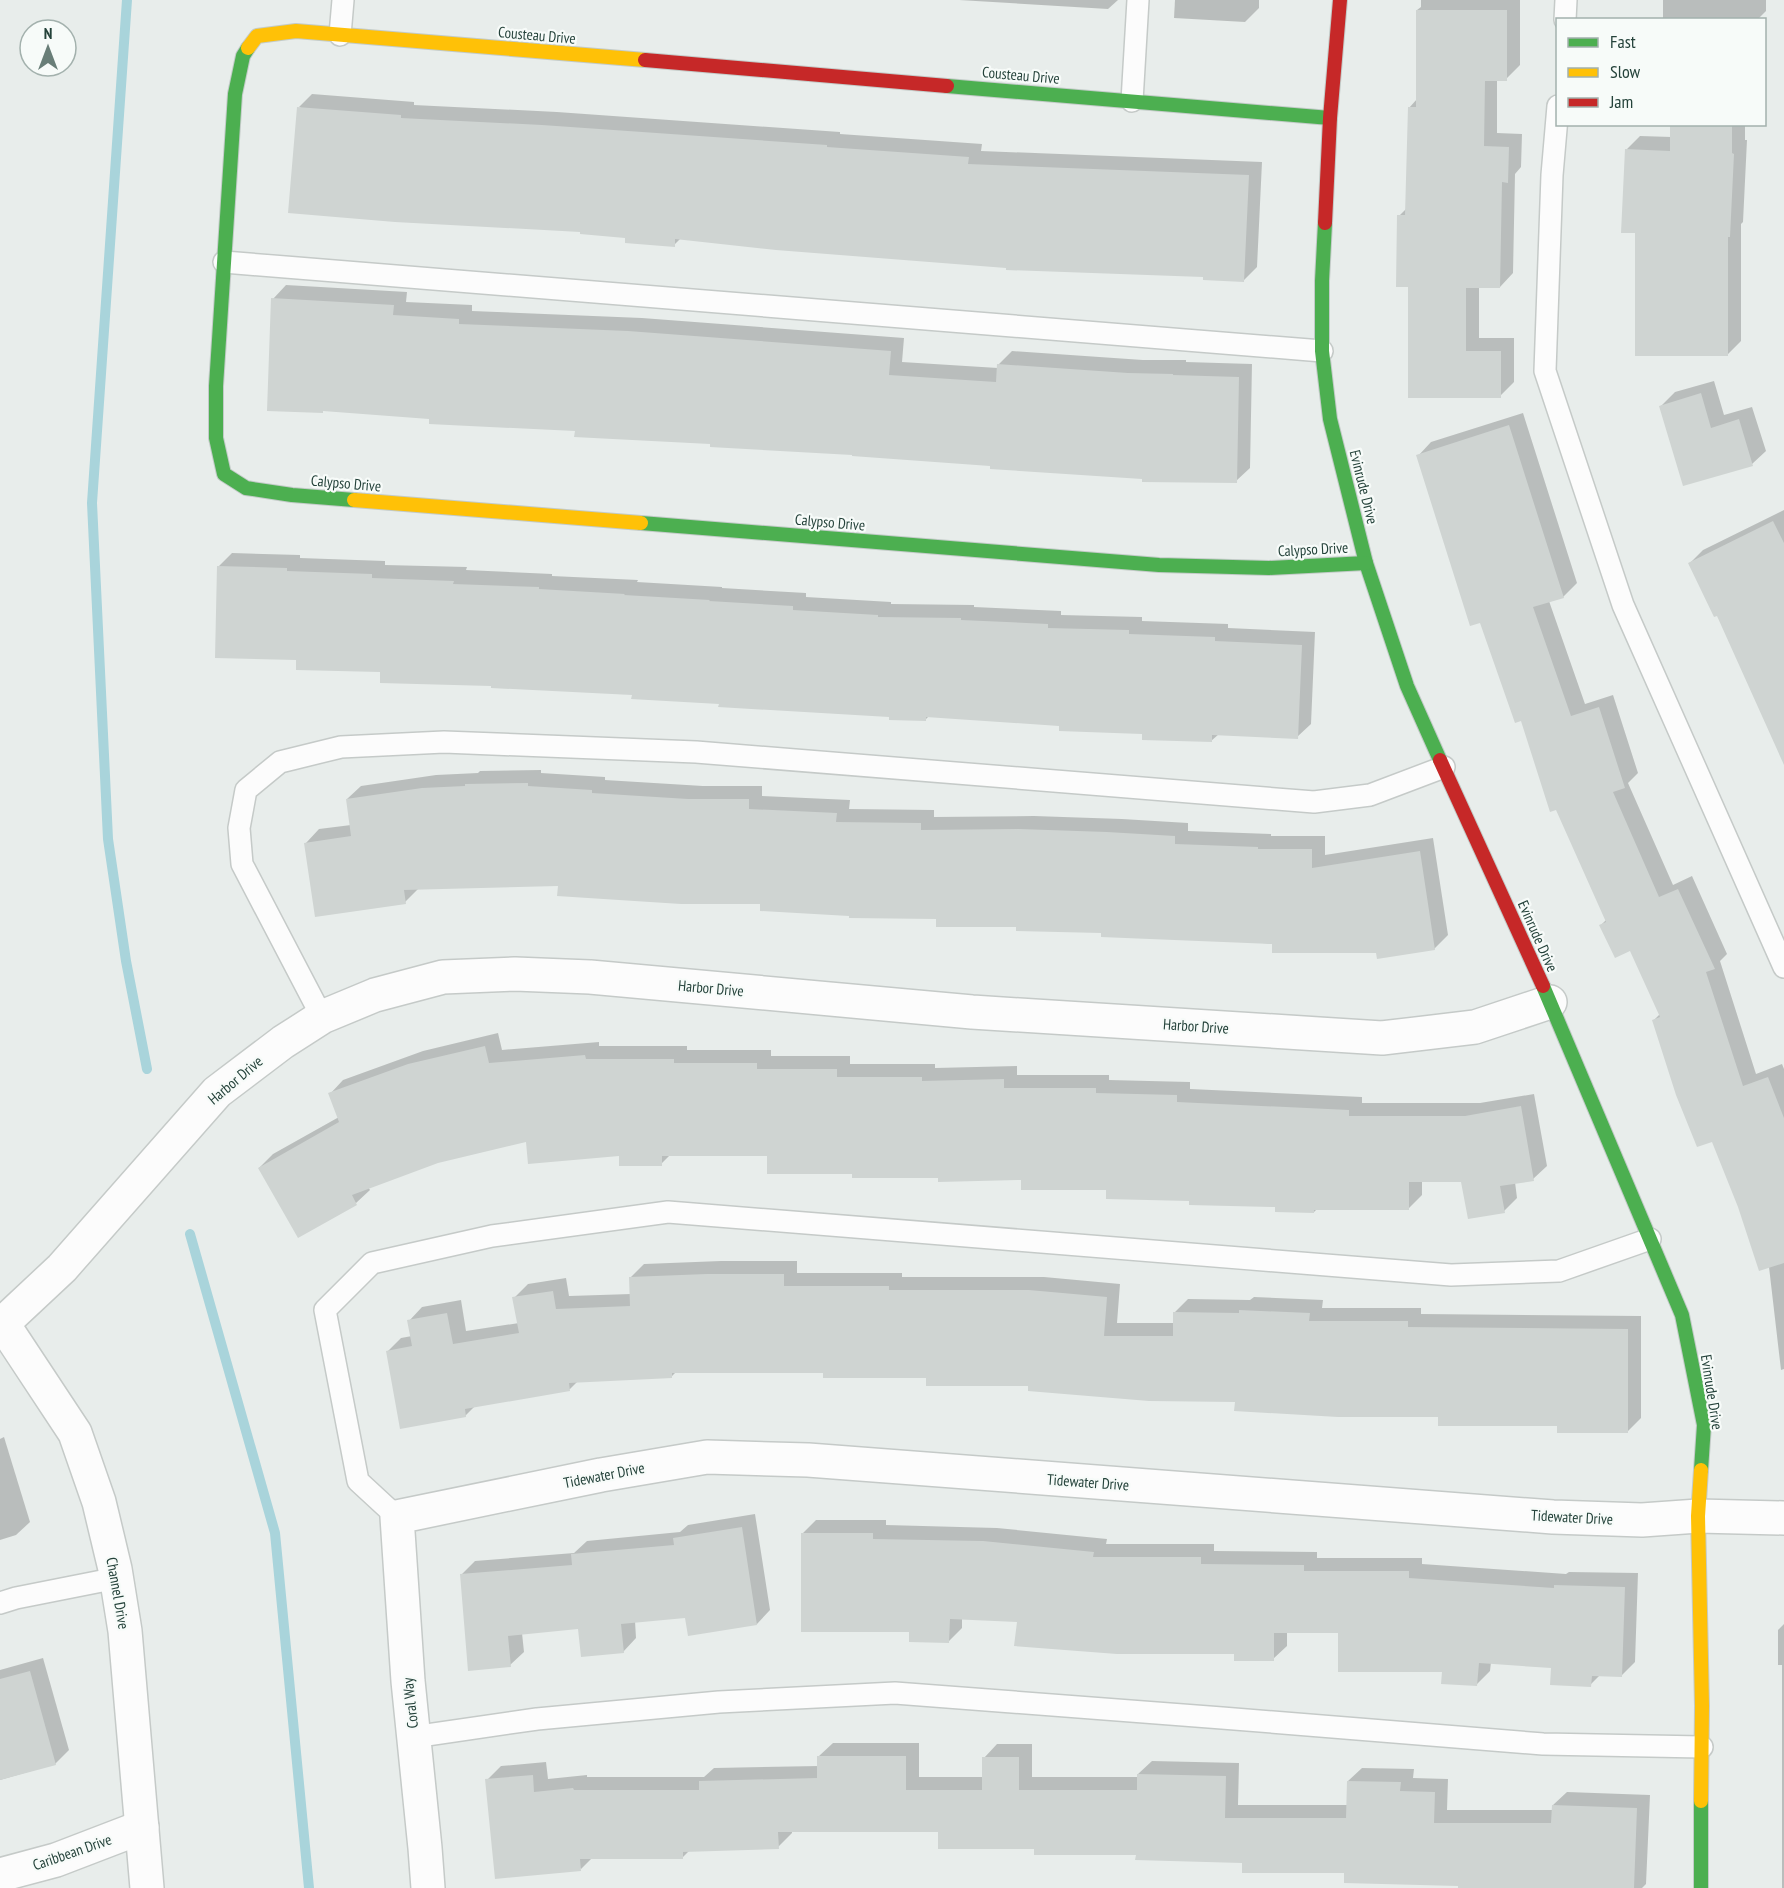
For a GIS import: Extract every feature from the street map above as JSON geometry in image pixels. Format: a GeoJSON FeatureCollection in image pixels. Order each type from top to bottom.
{"type":"FeatureCollection","features":[{"type":"Feature","properties":{"kind":"street","name":"Evinrude Drive"},"geometry":{"type":"LineString","coordinates":[[1340,0],[1330,118],[1322,281],[1322,351],[1330,419],[1366,563],[1407,686],[1550,1002],[1682,1315],[1704,1425],[1698,1516],[1702,1747],[1701,1888]]}},
{"type":"Feature","properties":{"kind":"street","name":"Cousteau Drive"},"geometry":{"type":"LineString","coordinates":[[292,495],[246,488],[224,474],[216,438],[216,387],[235,94],[243,56],[256,36],[296,31],[1330,118]]}},
{"type":"Feature","properties":{"kind":"street","name":"Calypso Drive"},"geometry":{"type":"LineString","coordinates":[[292,495],[1159,565],[1269,568],[1366,563]]}},
{"type":"Feature","properties":{"kind":"street","name":"Harbor Drive"},"geometry":{"type":"LineString","coordinates":[[1,1325],[62,1268],[217,1092],[283,1041],[322,1017],[375,995],[443,977],[514,974],[590,977],[972,1012],[1382,1038],[1475,1027],[1550,1002]]}},
{"type":"Feature","properties":{"kind":"street","name":"Channel Drive"},"geometry":{"type":"LineString","coordinates":[[1,1325],[75,1433],[99,1502],[117,1578],[125,1631],[147,1888]]}},
{"type":"Feature","properties":{"kind":"street","name":"Tidewater Drive"},"geometry":{"type":"LineString","coordinates":[[397,1517],[601,1475],[707,1457],[808,1460],[1553,1517],[1642,1520],[1698,1516],[1784,1518]]}},
{"type":"Feature","properties":{"kind":"street","name":"Coral Way"},"geometry":{"type":"LineString","coordinates":[[397,1517],[408,1681],[428,1888]]}},
{"type":"Feature","properties":{"kind":"street","name":"Caribbean Drive"},"geometry":{"type":"LineString","coordinates":[[0,1875],[56,1860],[142,1827]]}},
{"type":"Feature","properties":{"kind":"lane"},"geometry":{"type":"LineString","coordinates":[[340,35],[343,0]]}},
{"type":"Feature","properties":{"kind":"lane"},"geometry":{"type":"LineString","coordinates":[[1132,101],[1138,0]]}},
{"type":"Feature","properties":{"kind":"lane"},"geometry":{"type":"LineString","coordinates":[[1565,18],[1566,0]]}},
{"type":"Feature","properties":{"kind":"lane"},"geometry":{"type":"LineString","coordinates":[[1556,120],[1545,371],[1623,605],[1784,967]]}},
{"type":"Feature","properties":{"kind":"lane"},"geometry":{"type":"LineString","coordinates":[[224,262],[1322,351]]}},
{"type":"Feature","properties":{"kind":"lane"},"geometry":{"type":"LineString","coordinates":[[322,1017],[242,864],[239,828],[246,790],[280,762],[342,747],[444,742],[696,752],[1314,802],[1370,795],[1444,766]]}},
{"type":"Feature","properties":{"kind":"lane"},"geometry":{"type":"LineString","coordinates":[[397,1517],[358,1481],[325,1310],[372,1263],[492,1236],[668,1212],[1451,1275],[1559,1271],[1650,1239]]}},
{"type":"Feature","properties":{"kind":"lane"},"geometry":{"type":"LineString","coordinates":[[0,1603],[117,1578]]}},
{"type":"Feature","properties":{"kind":"lane"},"geometry":{"type":"LineString","coordinates":[[413,1737],[537,1719],[719,1702],[895,1694],[1543,1744],[1702,1747]]}},
{"type":"Feature","properties":{"kind":"building"},"geometry":{"type":"Polygon","coordinates":[[[1416,10],[1507,10],[1507,81],[1485,81],[1484,146],[1509,147],[1508,183],[1502,182],[1500,288],[1466,288],[1466,351],[1501,351],[1501,398],[1408,398],[1408,287],[1396,287],[1397,215],[1405,215],[1408,107],[1416,107],[1416,10]]]}},
{"type":"Feature","properties":{"kind":"building"},"geometry":{"type":"Polygon","coordinates":[[[297,107],[401,115],[401,118],[542,125],[969,157],[968,164],[1249,175],[1244,282],[1203,280],[1203,277],[1006,270],[1006,268],[776,250],[675,239],[675,247],[625,243],[625,238],[580,234],[580,232],[395,222],[288,213],[297,107]]]}},
{"type":"Feature","properties":{"kind":"building"},"geometry":{"type":"Polygon","coordinates":[[[1670,126],[1732,126],[1732,153],[1734,154],[1730,237],[1728,237],[1728,356],[1635,356],[1635,233],[1621,233],[1625,149],[1670,151],[1670,126]]]}},
{"type":"Feature","properties":{"kind":"building"},"geometry":{"type":"Polygon","coordinates":[[[271,298],[394,305],[393,315],[459,319],[459,324],[628,331],[891,351],[889,375],[996,382],[997,364],[1128,373],[1239,377],[1237,483],[1142,482],[1142,479],[990,469],[990,466],[852,455],[710,447],[710,444],[574,437],[575,431],[429,424],[429,419],[323,411],[323,413],[267,411],[271,298]]]}},
{"type":"Feature","properties":{"kind":"building"},"geometry":{"type":"Polygon","coordinates":[[[1701,393],[1711,428],[1739,419],[1753,466],[1683,486],[1659,406],[1701,393]]]}},
{"type":"Feature","properties":{"kind":"building"},"geometry":{"type":"Polygon","coordinates":[[[1509,425],[1564,598],[1533,607],[1571,716],[1599,707],[1625,788],[1613,792],[1659,897],[1678,889],[1715,969],[1706,972],[1743,1086],[1768,1077],[1784,1118],[1784,1263],[1759,1271],[1738,1207],[1712,1142],[1697,1147],[1676,1095],[1652,1020],[1660,1017],[1630,951],[1615,958],[1599,925],[1606,922],[1556,810],[1550,812],[1521,721],[1515,723],[1480,623],[1470,626],[1416,455],[1509,425]]]}},
{"type":"Feature","properties":{"kind":"building"},"geometry":{"type":"Polygon","coordinates":[[[1773,521],[1784,543],[1784,765],[1717,616],[1714,617],[1688,563],[1773,521]]]}},
{"type":"Feature","properties":{"kind":"building"},"geometry":{"type":"Polygon","coordinates":[[[217,566],[372,574],[372,578],[454,581],[453,584],[539,587],[539,589],[793,606],[793,610],[878,615],[878,617],[961,618],[961,620],[1048,624],[1048,628],[1129,630],[1129,634],[1215,637],[1215,641],[1302,645],[1298,739],[1212,735],[1212,742],[1142,740],[1142,734],[1059,731],[1059,726],[926,717],[926,721],[889,720],[889,717],[718,707],[719,704],[631,699],[632,695],[491,688],[491,686],[380,683],[380,672],[296,670],[296,660],[215,658],[217,566]]]}},
{"type":"Feature","properties":{"kind":"building"},"geometry":{"type":"Polygon","coordinates":[[[528,783],[528,786],[592,790],[592,793],[688,799],[749,799],[749,809],[837,813],[836,822],[921,823],[921,830],[1019,829],[1107,832],[1175,836],[1175,844],[1258,847],[1258,849],[1312,849],[1312,868],[1420,851],[1435,950],[1377,959],[1376,953],[1272,953],[1272,944],[1101,937],[1101,933],[1016,931],[1016,927],[936,927],[936,919],[849,918],[849,916],[760,911],[760,904],[681,904],[557,896],[558,886],[404,890],[406,904],[315,917],[304,843],[351,836],[346,799],[422,788],[465,786],[465,784],[528,783]]]}},
{"type":"Feature","properties":{"kind":"building"},"geometry":{"type":"Polygon","coordinates":[[[485,1046],[489,1063],[585,1055],[586,1059],[674,1059],[674,1063],[757,1063],[757,1069],[837,1069],[837,1077],[922,1077],[922,1081],[1004,1079],[1004,1088],[1096,1088],[1096,1093],[1177,1095],[1177,1102],[1349,1110],[1349,1116],[1465,1116],[1521,1106],[1534,1181],[1500,1186],[1505,1213],[1468,1219],[1461,1182],[1409,1182],[1409,1210],[1275,1212],[1275,1207],[1189,1205],[1189,1201],[1106,1199],[1106,1190],[1021,1190],[1021,1180],[938,1182],[938,1178],[852,1178],[852,1174],[767,1174],[767,1156],[662,1156],[662,1166],[619,1166],[619,1156],[528,1164],[526,1142],[438,1163],[352,1195],[357,1205],[298,1238],[258,1168],[339,1122],[328,1093],[408,1064],[485,1046]]]}},
{"type":"Feature","properties":{"kind":"building"},"geometry":{"type":"Polygon","coordinates":[[[784,1274],[784,1286],[889,1286],[889,1290],[1029,1290],[1107,1297],[1104,1336],[1173,1336],[1173,1312],[1239,1313],[1239,1310],[1310,1313],[1309,1321],[1408,1321],[1408,1327],[1628,1329],[1628,1433],[1557,1433],[1557,1426],[1438,1426],[1438,1417],[1338,1417],[1234,1411],[1235,1402],[1149,1401],[1028,1391],[1028,1386],[926,1386],[926,1378],[823,1378],[823,1373],[672,1373],[672,1378],[569,1383],[570,1391],[465,1409],[466,1417],[400,1429],[386,1351],[412,1346],[407,1320],[447,1313],[453,1344],[519,1333],[512,1297],[553,1291],[556,1309],[630,1306],[629,1277],[784,1274]]]}},
{"type":"Feature","properties":{"kind":"building"},"geometry":{"type":"Polygon","coordinates":[[[742,1527],[757,1625],[688,1636],[685,1618],[621,1624],[624,1653],[581,1657],[578,1629],[508,1636],[511,1667],[468,1671],[460,1574],[572,1565],[571,1554],[674,1545],[673,1538],[742,1527]]]}},
{"type":"Feature","properties":{"kind":"building"},"geometry":{"type":"Polygon","coordinates":[[[801,1533],[873,1533],[873,1539],[983,1541],[1094,1552],[1093,1557],[1201,1557],[1201,1564],[1304,1565],[1304,1571],[1409,1571],[1409,1578],[1554,1588],[1554,1585],[1625,1587],[1622,1677],[1592,1676],[1591,1687],[1550,1685],[1551,1668],[1479,1663],[1477,1686],[1441,1684],[1442,1672],[1338,1672],[1338,1633],[1274,1633],[1274,1661],[1234,1661],[1234,1654],[1117,1654],[1014,1646],[1017,1622],[950,1619],[949,1643],[909,1642],[909,1632],[801,1632],[801,1533]]]}},
{"type":"Feature","properties":{"kind":"building"},"geometry":{"type":"Polygon","coordinates":[[[30,1671],[56,1765],[0,1780],[0,1679],[30,1671]]]}},
{"type":"Feature","properties":{"kind":"building"},"geometry":{"type":"Polygon","coordinates":[[[817,1756],[906,1756],[906,1790],[982,1790],[982,1757],[1019,1757],[1019,1790],[1137,1790],[1137,1774],[1226,1776],[1225,1818],[1346,1818],[1347,1781],[1401,1782],[1400,1791],[1435,1792],[1434,1823],[1551,1823],[1552,1805],[1637,1808],[1634,1888],[1458,1888],[1458,1886],[1344,1883],[1344,1873],[1242,1873],[1242,1863],[1135,1860],[1136,1855],[1034,1855],[1034,1849],[938,1849],[938,1832],[778,1832],[779,1849],[683,1852],[683,1859],[580,1859],[581,1871],[495,1879],[485,1779],[533,1775],[534,1792],[573,1788],[574,1790],[699,1790],[699,1781],[817,1778],[817,1756]]]}},
{"type":"Feature","properties":{"kind":"waterway"},"geometry":{"type":"LineString","coordinates":[[127,0],[92,503],[108,839],[126,961],[147,1069]]}},
{"type":"Feature","properties":{"kind":"waterway"},"geometry":{"type":"LineString","coordinates":[[190,1234],[275,1533],[309,1888]]}},
{"type":"Feature","properties":{"kind":"traffic: fast"},"geometry":{"type":"LineString","coordinates":[[248,48],[243,56],[235,94],[216,386],[216,438],[224,474],[246,488],[292,495],[354,500]]}},
{"type":"Feature","properties":{"kind":"traffic: fast"},"geometry":{"type":"LineString","coordinates":[[947,86],[1330,118]]}},
{"type":"Feature","properties":{"kind":"traffic: fast"},"geometry":{"type":"LineString","coordinates":[[1325,223],[1322,351],[1330,419],[1366,563],[1407,686],[1440,760]]}},
{"type":"Feature","properties":{"kind":"traffic: fast"},"geometry":{"type":"LineString","coordinates":[[641,523],[1159,565],[1269,568],[1366,563]]}},
{"type":"Feature","properties":{"kind":"traffic: fast"},"geometry":{"type":"LineString","coordinates":[[1543,986],[1682,1315],[1704,1425],[1701,1470]]}},
{"type":"Feature","properties":{"kind":"traffic: fast"},"geometry":{"type":"LineString","coordinates":[[1701,1801],[1701,1888]]}},
{"type":"Feature","properties":{"kind":"traffic: slow"},"geometry":{"type":"LineString","coordinates":[[248,48],[257,36],[296,31],[645,60]]}},
{"type":"Feature","properties":{"kind":"traffic: slow"},"geometry":{"type":"LineString","coordinates":[[354,500],[641,523]]}},
{"type":"Feature","properties":{"kind":"traffic: slow"},"geometry":{"type":"LineString","coordinates":[[1701,1470],[1698,1516],[1702,1706],[1701,1801]]}},
{"type":"Feature","properties":{"kind":"traffic: jam"},"geometry":{"type":"LineString","coordinates":[[1325,223],[1330,118],[1340,0]]}},
{"type":"Feature","properties":{"kind":"traffic: jam"},"geometry":{"type":"LineString","coordinates":[[645,60],[947,86]]}},
{"type":"Feature","properties":{"kind":"traffic: jam"},"geometry":{"type":"LineString","coordinates":[[1440,760],[1543,986]]}}]}
